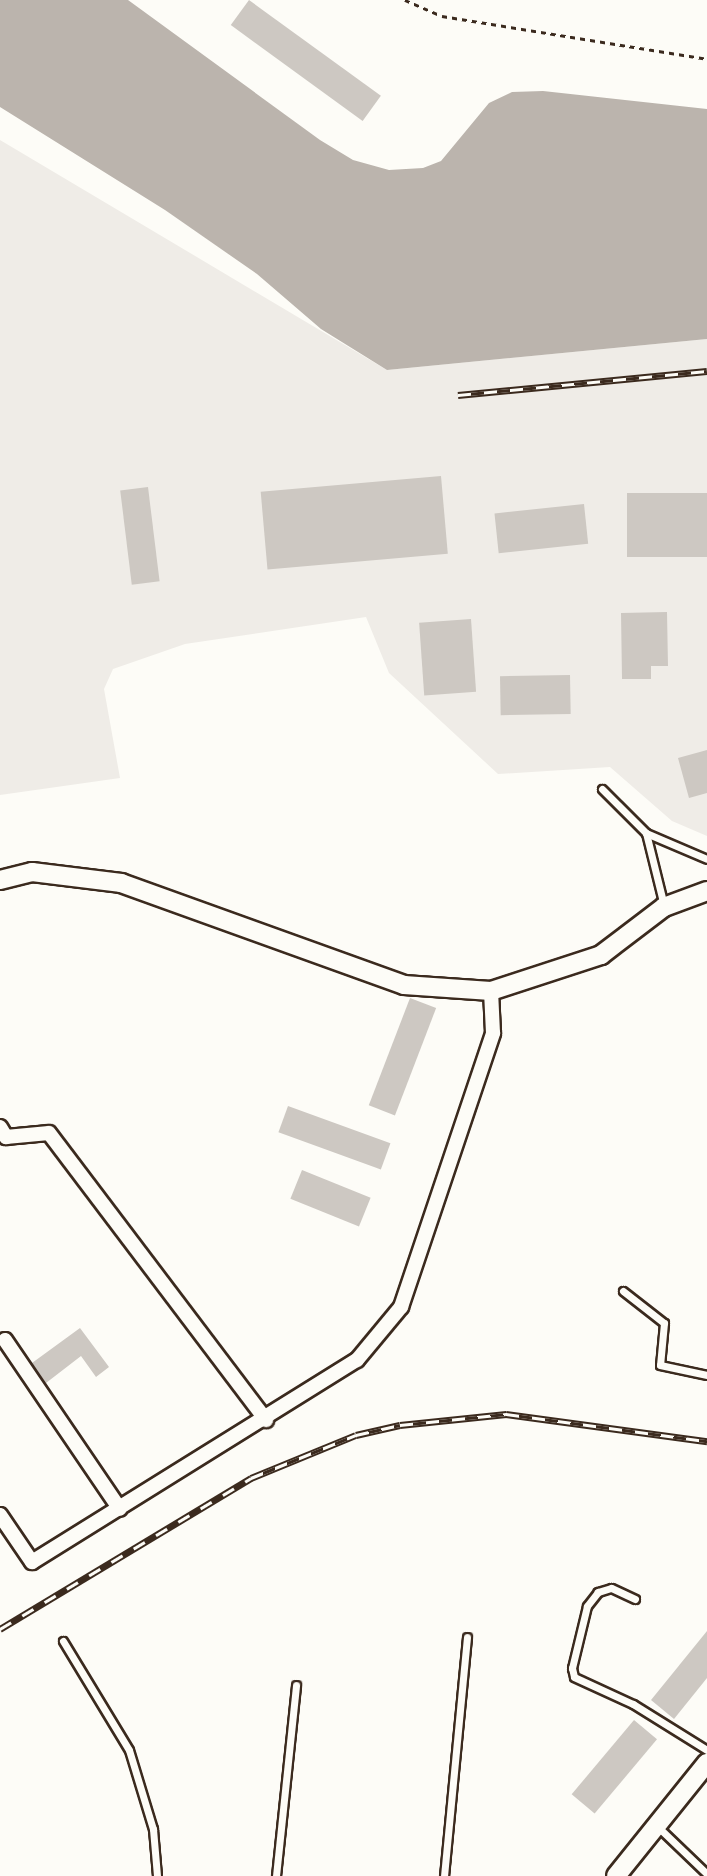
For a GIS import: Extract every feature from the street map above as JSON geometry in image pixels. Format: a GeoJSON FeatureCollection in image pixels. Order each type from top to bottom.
{"type":"FeatureCollection","features":[{"type":"Feature","properties":{"kind":"street"},"geometry":{"type":"LineString","coordinates":[[0,880],[32,872],[121,883],[404,985],[491,990],[601,955],[664,907],[707,891]]}},
{"type":"Feature","properties":{"kind":"street"},"geometry":{"type":"LineString","coordinates":[[0,1515],[32,1562],[266,1420],[357,1360],[401,1307],[493,1033],[491,990]]}},
{"type":"Feature","properties":{"kind":"street"},"geometry":{"type":"LineString","coordinates":[[0,1128],[6,1137],[49,1133],[266,1420]]}},
{"type":"Feature","properties":{"kind":"street"},"geometry":{"type":"LineString","coordinates":[[5,1340],[120,1509]]}},
{"type":"Feature","properties":{"kind":"street"},"geometry":{"type":"LineString","coordinates":[[615,1876],[707,1763]]}},
{"type":"Feature","properties":{"kind":"lane"},"geometry":{"type":"LineString","coordinates":[[602,789],[646,833],[707,859]]}},
{"type":"Feature","properties":{"kind":"lane"},"geometry":{"type":"LineString","coordinates":[[646,833],[664,907]]}},
{"type":"Feature","properties":{"kind":"lane"},"geometry":{"type":"LineString","coordinates":[[623,1291],[664,1323],[660,1365],[707,1375]]}},
{"type":"Feature","properties":{"kind":"lane"},"geometry":{"type":"LineString","coordinates":[[635,1599],[611,1588],[598,1592],[587,1606],[572,1668],[574,1677],[633,1704],[707,1750]]}},
{"type":"Feature","properties":{"kind":"lane"},"geometry":{"type":"LineString","coordinates":[[444,1876],[467,1637]]}},
{"type":"Feature","properties":{"kind":"lane"},"geometry":{"type":"LineString","coordinates":[[64,1641],[129,1750],[153,1829],[157,1876]]}},
{"type":"Feature","properties":{"kind":"lane"},"geometry":{"type":"LineString","coordinates":[[276,1876],[296,1685]]}},
{"type":"Feature","properties":{"kind":"lane"},"geometry":{"type":"LineString","coordinates":[[657,1825],[707,1874]]}},
{"type":"Feature","properties":{"kind":"path"},"geometry":{"type":"LineString","coordinates":[[405,0],[442,16],[707,59]]}},
{"type":"Feature","properties":{"kind":"shaded area"},"geometry":{"type":"Polygon","coordinates":[[[0,0],[128,0],[320,140],[353,160],[389,170],[423,168],[441,161],[489,103],[512,92],[543,91],[707,109],[707,339],[387,370],[321,329],[257,274],[165,210],[0,107],[0,0]]]}},
{"type":"Feature","properties":{"kind":"shaded area"},"geometry":{"type":"Polygon","coordinates":[[[0,140],[387,370],[707,339],[707,836],[672,821],[610,767],[498,774],[389,673],[366,617],[185,644],[113,669],[104,689],[120,778],[0,795],[0,140]]]}},
{"type":"Feature","properties":{"kind":"building"},"geometry":{"type":"Polygon","coordinates":[[[249,0],[381,96],[363,121],[231,25],[249,0]]]}},
{"type":"Feature","properties":{"kind":"building"},"geometry":{"type":"Polygon","coordinates":[[[441,476],[448,554],[267,569],[261,492],[441,476]]]}},
{"type":"Feature","properties":{"kind":"building"},"geometry":{"type":"Polygon","coordinates":[[[148,487],[160,581],[132,585],[120,490],[148,487]]]}},
{"type":"Feature","properties":{"kind":"building"},"geometry":{"type":"Polygon","coordinates":[[[627,493],[707,493],[707,557],[627,557],[627,493]]]}},
{"type":"Feature","properties":{"kind":"building"},"geometry":{"type":"Polygon","coordinates":[[[584,504],[588,544],[499,553],[494,513],[584,504]]]}},
{"type":"Feature","properties":{"kind":"building"},"geometry":{"type":"Polygon","coordinates":[[[667,612],[668,666],[651,666],[651,679],[622,679],[621,613],[667,612]]]}},
{"type":"Feature","properties":{"kind":"building"},"geometry":{"type":"Polygon","coordinates":[[[471,619],[476,692],[424,695],[419,623],[471,619]]]}},
{"type":"Feature","properties":{"kind":"building"},"geometry":{"type":"Polygon","coordinates":[[[570,675],[571,714],[501,715],[500,676],[570,675]]]}},
{"type":"Feature","properties":{"kind":"building"},"geometry":{"type":"Polygon","coordinates":[[[707,750],[707,793],[689,798],[678,758],[707,750]]]}},
{"type":"Feature","properties":{"kind":"building"},"geometry":{"type":"Polygon","coordinates":[[[410,998],[436,1008],[395,1115],[369,1105],[410,998]]]}},
{"type":"Feature","properties":{"kind":"building"},"geometry":{"type":"Polygon","coordinates":[[[288,1106],[390,1143],[381,1170],[278,1132],[288,1106]]]}},
{"type":"Feature","properties":{"kind":"building"},"geometry":{"type":"Polygon","coordinates":[[[302,1170],[371,1198],[359,1226],[290,1199],[302,1170]]]}},
{"type":"Feature","properties":{"kind":"building"},"geometry":{"type":"Polygon","coordinates":[[[80,1328],[109,1367],[96,1377],[81,1356],[46,1383],[32,1363],[80,1328]]]}},
{"type":"Feature","properties":{"kind":"building"},"geometry":{"type":"Polygon","coordinates":[[[707,1631],[707,1678],[674,1719],[651,1700],[707,1631]]]}},
{"type":"Feature","properties":{"kind":"building"},"geometry":{"type":"Polygon","coordinates":[[[634,1720],[657,1739],[595,1814],[572,1794],[634,1720]]]}},
{"type":"Feature","properties":{"kind":"railway"},"geometry":{"type":"LineString","coordinates":[[458,395],[707,371]]}},
{"type":"Feature","properties":{"kind":"railway"},"geometry":{"type":"LineString","coordinates":[[0,1629],[251,1478],[356,1435],[400,1425],[506,1414],[707,1441]]}}]}
